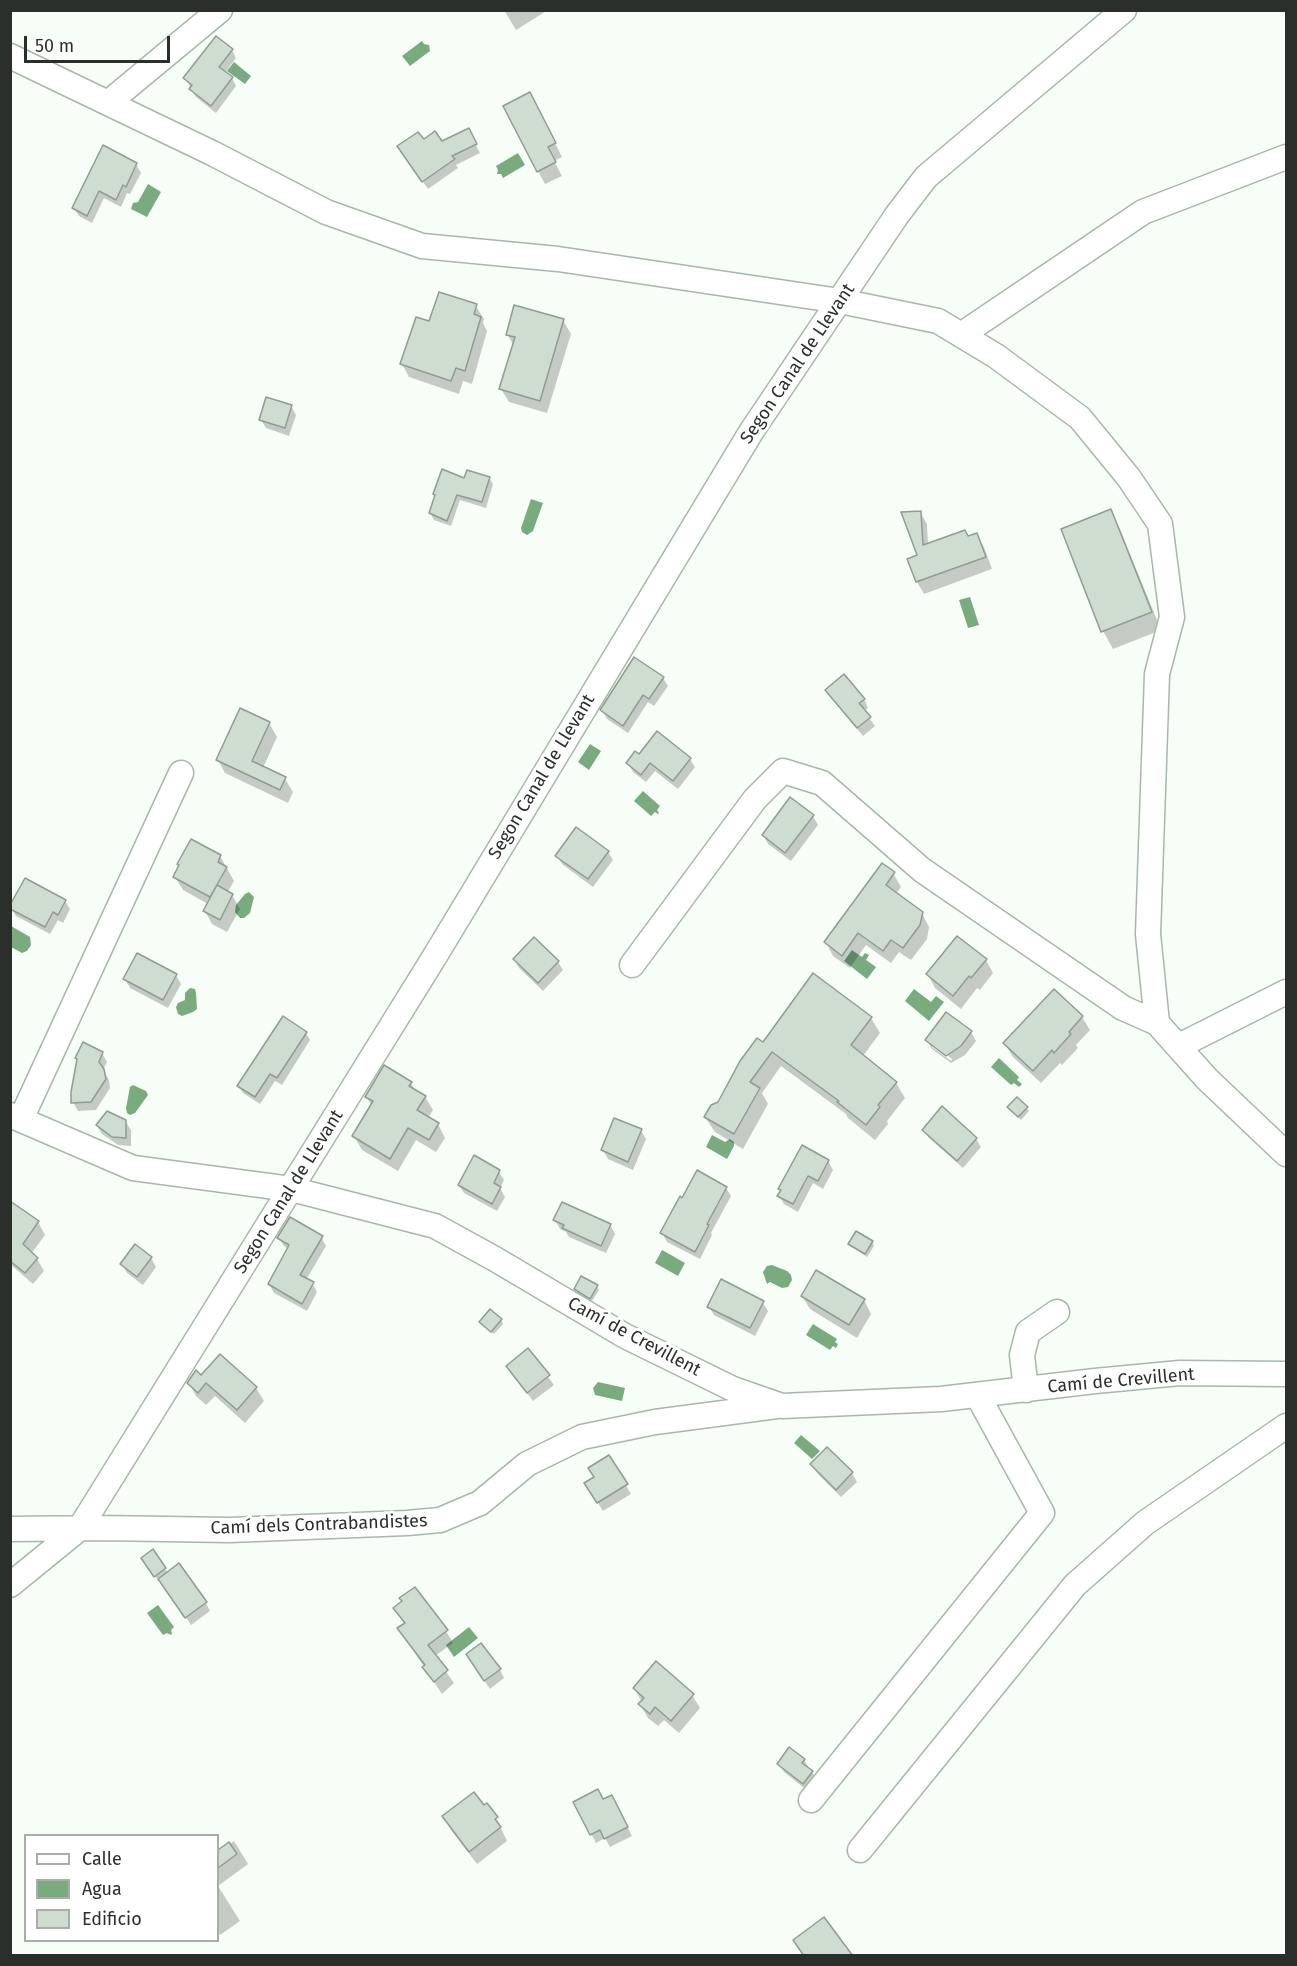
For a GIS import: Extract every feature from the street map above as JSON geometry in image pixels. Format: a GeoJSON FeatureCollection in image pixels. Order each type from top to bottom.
{"type":"FeatureCollection","features":[{"type":"Feature","properties":{"kind":"street"},"geometry":{"type":"LineString","coordinates":[[108,103],[220,10]]}},
{"type":"Feature","properties":{"kind":"street","name":"Segon Canal de Llevant"},"geometry":{"type":"LineString","coordinates":[[10,1585],[80,1528],[447,935],[751,432],[897,215],[926,177],[1124,10]]}},
{"type":"Feature","properties":{"kind":"street"},"geometry":{"type":"LineString","coordinates":[[10,56],[212,153],[326,212],[422,246],[558,259],[840,301],[938,321],[996,356],[1080,418],[1129,478],[1160,524],[1172,617],[1156,674],[1148,934],[1157,1023]]}},
{"type":"Feature","properties":{"kind":"street"},"geometry":{"type":"LineString","coordinates":[[961,335],[1143,213],[1287,157]]}},
{"type":"Feature","properties":{"kind":"street"},"geometry":{"type":"LineString","coordinates":[[632,965],[755,799],[783,771],[822,783],[922,870],[1123,1008],[1157,1023],[1207,1078],[1287,1154]]}},
{"type":"Feature","properties":{"kind":"street"},"geometry":{"type":"LineString","coordinates":[[16,1117],[181,773]]}},
{"type":"Feature","properties":{"kind":"street"},"geometry":{"type":"LineString","coordinates":[[1179,1046],[1287,992]]}},
{"type":"Feature","properties":{"kind":"street","name":"Camí de Crevillent"},"geometry":{"type":"LineString","coordinates":[[16,1117],[133,1168],[291,1189],[435,1226],[625,1336],[733,1389],[782,1406],[978,1396],[1180,1373],[1287,1374]]}},
{"type":"Feature","properties":{"kind":"street"},"geometry":{"type":"LineString","coordinates":[[1026,1390],[1022,1355],[1028,1332],[1057,1312]]}},
{"type":"Feature","properties":{"kind":"street"},"geometry":{"type":"LineString","coordinates":[[811,1800],[1042,1513],[978,1396]]}},
{"type":"Feature","properties":{"kind":"street","name":"Camí dels Contrabandistes"},"geometry":{"type":"LineString","coordinates":[[10,1529],[230,1530],[440,1520],[480,1503],[526,1464],[582,1437],[655,1422],[782,1406]]}},
{"type":"Feature","properties":{"kind":"street"},"geometry":{"type":"LineString","coordinates":[[860,1850],[1075,1585],[1145,1522],[1287,1426]]}},
{"type":"Feature","properties":{"kind":"water"},"geometry":{"type":"Polygon","coordinates":[[[422,41],[429,45],[430,51],[410,66],[402,56],[422,41]]]}},
{"type":"Feature","properties":{"kind":"water"},"geometry":{"type":"Polygon","coordinates":[[[234,62],[251,76],[245,84],[227,71],[234,62]]]}},
{"type":"Feature","properties":{"kind":"water"},"geometry":{"type":"Polygon","coordinates":[[[518,153],[525,165],[503,178],[501,174],[497,174],[496,166],[518,153]]]}},
{"type":"Feature","properties":{"kind":"water"},"geometry":{"type":"Polygon","coordinates":[[[148,184],[161,192],[147,217],[131,209],[133,203],[138,202],[148,184]]]}},
{"type":"Feature","properties":{"kind":"water"},"geometry":{"type":"Polygon","coordinates":[[[531,499],[543,503],[533,531],[527,535],[522,532],[521,528],[531,499]]]}},
{"type":"Feature","properties":{"kind":"water"},"geometry":{"type":"Polygon","coordinates":[[[970,597],[979,625],[968,628],[959,600],[970,597]]]}},
{"type":"Feature","properties":{"kind":"water"},"geometry":{"type":"Polygon","coordinates":[[[590,744],[601,751],[589,770],[578,762],[590,744]]]}},
{"type":"Feature","properties":{"kind":"water"},"geometry":{"type":"Polygon","coordinates":[[[643,791],[660,806],[657,810],[658,814],[655,812],[651,816],[634,801],[643,791]]]}},
{"type":"Feature","properties":{"kind":"water"},"geometry":{"type":"Polygon","coordinates":[[[249,892],[254,897],[250,913],[240,918],[235,912],[236,905],[249,892]]]}},
{"type":"Feature","properties":{"kind":"water"},"geometry":{"type":"Polygon","coordinates":[[[11,926],[30,937],[31,945],[27,951],[22,953],[11,947],[11,926]]]}},
{"type":"Feature","properties":{"kind":"water"},"geometry":{"type":"Polygon","coordinates":[[[852,950],[862,957],[865,953],[869,955],[866,960],[876,967],[867,979],[844,961],[852,950]]]}},
{"type":"Feature","properties":{"kind":"water"},"geometry":{"type":"Polygon","coordinates":[[[190,988],[195,989],[197,1009],[182,1016],[178,1014],[176,1007],[178,1003],[185,1000],[185,993],[190,988]]]}},
{"type":"Feature","properties":{"kind":"water"},"geometry":{"type":"Polygon","coordinates":[[[914,989],[931,1002],[936,996],[944,1002],[929,1021],[905,1001],[914,989]]]}},
{"type":"Feature","properties":{"kind":"water"},"geometry":{"type":"Polygon","coordinates":[[[999,1058],[1019,1077],[1017,1080],[1022,1084],[1019,1087],[1014,1083],[1011,1085],[991,1067],[999,1058]]]}},
{"type":"Feature","properties":{"kind":"water"},"geometry":{"type":"Polygon","coordinates":[[[133,1085],[146,1091],[148,1095],[135,1113],[130,1115],[126,1108],[130,1087],[133,1085]]]}},
{"type":"Feature","properties":{"kind":"water"},"geometry":{"type":"Polygon","coordinates":[[[712,1135],[725,1142],[730,1139],[734,1142],[727,1159],[706,1147],[712,1135]]]}},
{"type":"Feature","properties":{"kind":"water"},"geometry":{"type":"Polygon","coordinates":[[[662,1250],[685,1263],[678,1276],[655,1263],[662,1250]]]}},
{"type":"Feature","properties":{"kind":"water"},"geometry":{"type":"Polygon","coordinates":[[[772,1265],[791,1275],[792,1280],[788,1287],[782,1288],[770,1282],[767,1284],[763,1272],[767,1266],[772,1265]]]}},
{"type":"Feature","properties":{"kind":"water"},"geometry":{"type":"Polygon","coordinates":[[[813,1324],[837,1339],[836,1348],[833,1346],[830,1350],[806,1335],[813,1324]]]}},
{"type":"Feature","properties":{"kind":"water"},"geometry":{"type":"Polygon","coordinates":[[[598,1382],[625,1388],[622,1401],[595,1395],[593,1388],[598,1382]]]}},
{"type":"Feature","properties":{"kind":"water"},"geometry":{"type":"Polygon","coordinates":[[[801,1435],[820,1451],[812,1459],[794,1443],[801,1435]]]}},
{"type":"Feature","properties":{"kind":"water"},"geometry":{"type":"Polygon","coordinates":[[[158,1605],[174,1627],[171,1635],[167,1633],[163,1635],[147,1613],[158,1605]]]}},
{"type":"Feature","properties":{"kind":"water"},"geometry":{"type":"Polygon","coordinates":[[[469,1627],[478,1638],[454,1657],[446,1645],[469,1627]]]}},
{"type":"Feature","properties":{"kind":"building"},"geometry":{"type":"Polygon","coordinates":[[[216,36],[233,49],[219,67],[233,77],[211,106],[189,89],[192,85],[183,78],[216,36]]]}},
{"type":"Feature","properties":{"kind":"building"},"geometry":{"type":"Polygon","coordinates":[[[530,92],[556,143],[548,147],[556,162],[537,172],[503,106],[530,92]]]}},
{"type":"Feature","properties":{"kind":"building"},"geometry":{"type":"Polygon","coordinates":[[[469,128],[477,144],[452,156],[455,159],[422,182],[397,146],[418,132],[424,139],[435,131],[442,141],[469,128]]]}},
{"type":"Feature","properties":{"kind":"building"},"geometry":{"type":"Polygon","coordinates":[[[103,145],[137,163],[126,187],[123,185],[116,200],[99,191],[87,216],[72,208],[103,145]]]}},
{"type":"Feature","properties":{"kind":"building"},"geometry":{"type":"Polygon","coordinates":[[[439,292],[477,304],[474,314],[481,317],[465,371],[456,368],[451,381],[400,364],[416,317],[429,321],[439,292]]]}},
{"type":"Feature","properties":{"kind":"building"},"geometry":{"type":"Polygon","coordinates":[[[514,305],[564,319],[540,401],[499,389],[515,337],[506,335],[514,305]]]}},
{"type":"Feature","properties":{"kind":"building"},"geometry":{"type":"Polygon","coordinates":[[[266,397],[292,405],[285,428],[259,420],[266,397]]]}},
{"type":"Feature","properties":{"kind":"building"},"geometry":{"type":"Polygon","coordinates":[[[442,469],[464,478],[467,470],[490,477],[482,502],[457,495],[447,521],[429,513],[442,469]]]}},
{"type":"Feature","properties":{"kind":"building"},"geometry":{"type":"Polygon","coordinates":[[[1111,509],[1152,612],[1101,632],[1061,529],[1111,509]]]}},
{"type":"Feature","properties":{"kind":"building"},"geometry":{"type":"Polygon","coordinates":[[[921,511],[923,545],[965,530],[968,536],[977,533],[986,557],[916,582],[907,559],[917,555],[901,512],[921,511]]]}},
{"type":"Feature","properties":{"kind":"building"},"geometry":{"type":"Polygon","coordinates":[[[634,657],[664,677],[649,699],[643,695],[623,726],[600,710],[634,657]]]}},
{"type":"Feature","properties":{"kind":"building"},"geometry":{"type":"Polygon","coordinates":[[[844,674],[865,699],[859,703],[871,717],[857,728],[825,690],[844,674]]]}},
{"type":"Feature","properties":{"kind":"building"},"geometry":{"type":"Polygon","coordinates":[[[240,708],[270,722],[252,761],[286,777],[280,790],[216,760],[240,708]]]}},
{"type":"Feature","properties":{"kind":"building"},"geometry":{"type":"Polygon","coordinates":[[[657,731],[691,758],[673,781],[650,763],[641,775],[626,763],[635,751],[639,754],[657,731]]]}},
{"type":"Feature","properties":{"kind":"building"},"geometry":{"type":"Polygon","coordinates":[[[790,797],[814,815],[785,853],[762,835],[790,797]]]}},
{"type":"Feature","properties":{"kind":"building"},"geometry":{"type":"Polygon","coordinates":[[[576,827],[609,851],[588,879],[555,856],[576,827]]]}},
{"type":"Feature","properties":{"kind":"building"},"geometry":{"type":"Polygon","coordinates":[[[191,839],[221,855],[218,862],[227,867],[210,897],[173,877],[179,865],[177,864],[191,839]]]}},
{"type":"Feature","properties":{"kind":"building"},"geometry":{"type":"Polygon","coordinates":[[[882,863],[895,872],[886,885],[923,912],[920,925],[903,948],[891,940],[883,951],[858,933],[842,956],[824,942],[882,863]]]}},
{"type":"Feature","properties":{"kind":"building"},"geometry":{"type":"Polygon","coordinates":[[[25,878],[66,900],[58,915],[53,912],[45,927],[10,909],[25,878]]]}},
{"type":"Feature","properties":{"kind":"building"},"geometry":{"type":"Polygon","coordinates":[[[217,885],[233,894],[220,920],[203,911],[217,885]]]}},
{"type":"Feature","properties":{"kind":"building"},"geometry":{"type":"Polygon","coordinates":[[[957,936],[987,959],[953,996],[926,974],[957,936]]]}},
{"type":"Feature","properties":{"kind":"building"},"geometry":{"type":"Polygon","coordinates":[[[534,937],[559,961],[538,983],[513,959],[534,937]]]}},
{"type":"Feature","properties":{"kind":"building"},"geometry":{"type":"Polygon","coordinates":[[[137,953],[177,974],[163,1000],[123,979],[137,953]]]}},
{"type":"Feature","properties":{"kind":"building"},"geometry":{"type":"Polygon","coordinates":[[[813,973],[872,1017],[851,1045],[897,1082],[878,1105],[880,1107],[866,1125],[837,1102],[839,1101],[772,1052],[750,1082],[760,1088],[734,1134],[704,1117],[711,1105],[718,1102],[740,1061],[757,1038],[763,1042],[813,973]]]}},
{"type":"Feature","properties":{"kind":"building"},"geometry":{"type":"Polygon","coordinates":[[[1054,989],[1083,1016],[1054,1053],[1052,1050],[1033,1071],[1003,1043],[1054,989]]]}},
{"type":"Feature","properties":{"kind":"building"},"geometry":{"type":"Polygon","coordinates":[[[946,1012],[972,1031],[961,1046],[946,1056],[925,1040],[946,1012]]]}},
{"type":"Feature","properties":{"kind":"building"},"geometry":{"type":"Polygon","coordinates":[[[283,1016],[307,1032],[277,1078],[270,1074],[255,1097],[237,1086],[283,1016]]]}},
{"type":"Feature","properties":{"kind":"building"},"geometry":{"type":"Polygon","coordinates":[[[83,1042],[103,1052],[99,1062],[104,1069],[106,1079],[91,1102],[71,1103],[77,1059],[75,1058],[83,1042]]]}},
{"type":"Feature","properties":{"kind":"building"},"geometry":{"type":"Polygon","coordinates":[[[384,1065],[412,1082],[409,1086],[426,1096],[417,1110],[439,1123],[429,1140],[408,1128],[390,1159],[352,1136],[373,1101],[365,1097],[384,1065]]]}},
{"type":"Feature","properties":{"kind":"building"},"geometry":{"type":"Polygon","coordinates":[[[1017,1097],[1028,1107],[1018,1117],[1007,1107],[1017,1097]]]}},
{"type":"Feature","properties":{"kind":"building"},"geometry":{"type":"Polygon","coordinates":[[[942,1106],[977,1138],[957,1161],[922,1130],[942,1106]]]}},
{"type":"Feature","properties":{"kind":"building"},"geometry":{"type":"Polygon","coordinates":[[[107,1111],[126,1120],[126,1138],[112,1137],[96,1125],[107,1111]]]}},
{"type":"Feature","properties":{"kind":"building"},"geometry":{"type":"Polygon","coordinates":[[[614,1118],[642,1129],[628,1162],[601,1150],[614,1118]]]}},
{"type":"Feature","properties":{"kind":"building"},"geometry":{"type":"Polygon","coordinates":[[[802,1145],[829,1160],[818,1181],[808,1176],[793,1204],[777,1196],[781,1190],[778,1189],[802,1145]]]}},
{"type":"Feature","properties":{"kind":"building"},"geometry":{"type":"Polygon","coordinates":[[[474,1155],[500,1170],[494,1183],[501,1187],[492,1204],[458,1185],[474,1155]]]}},
{"type":"Feature","properties":{"kind":"building"},"geometry":{"type":"Polygon","coordinates":[[[697,1170],[727,1187],[695,1252],[660,1233],[697,1170]]]}},
{"type":"Feature","properties":{"kind":"building"},"geometry":{"type":"Polygon","coordinates":[[[10,1201],[39,1221],[23,1244],[38,1258],[25,1273],[10,1261],[10,1201]]]}},
{"type":"Feature","properties":{"kind":"building"},"geometry":{"type":"Polygon","coordinates":[[[562,1202],[611,1224],[601,1246],[562,1228],[564,1225],[553,1220],[562,1202]]]}},
{"type":"Feature","properties":{"kind":"building"},"geometry":{"type":"Polygon","coordinates":[[[290,1217],[323,1236],[300,1275],[314,1282],[302,1304],[268,1284],[289,1245],[277,1238],[290,1217]]]}},
{"type":"Feature","properties":{"kind":"building"},"geometry":{"type":"Polygon","coordinates":[[[856,1231],[873,1241],[865,1254],[848,1244],[856,1231]]]}},
{"type":"Feature","properties":{"kind":"building"},"geometry":{"type":"Polygon","coordinates":[[[135,1244],[152,1257],[137,1277],[120,1264],[135,1244]]]}},
{"type":"Feature","properties":{"kind":"building"},"geometry":{"type":"Polygon","coordinates":[[[816,1270],[865,1299],[849,1325],[801,1296],[816,1270]]]}},
{"type":"Feature","properties":{"kind":"building"},"geometry":{"type":"Polygon","coordinates":[[[581,1276],[598,1285],[590,1299],[574,1289],[581,1276]]]}},
{"type":"Feature","properties":{"kind":"building"},"geometry":{"type":"Polygon","coordinates":[[[721,1279],[764,1301],[750,1328],[707,1307],[721,1279]]]}},
{"type":"Feature","properties":{"kind":"building"},"geometry":{"type":"Polygon","coordinates":[[[490,1309],[502,1319],[491,1332],[479,1322],[490,1309]]]}},
{"type":"Feature","properties":{"kind":"building"},"geometry":{"type":"Polygon","coordinates":[[[528,1348],[550,1375],[527,1393],[506,1366],[528,1348]]]}},
{"type":"Feature","properties":{"kind":"building"},"geometry":{"type":"Polygon","coordinates":[[[220,1354],[257,1387],[237,1410],[206,1383],[198,1393],[187,1383],[196,1370],[201,1375],[220,1354]]]}},
{"type":"Feature","properties":{"kind":"building"},"geometry":{"type":"Polygon","coordinates":[[[827,1447],[853,1472],[836,1490],[810,1464],[827,1447]]]}},
{"type":"Feature","properties":{"kind":"building"},"geometry":{"type":"Polygon","coordinates":[[[609,1455],[628,1484],[597,1503],[584,1483],[594,1477],[588,1468],[609,1455]]]}},
{"type":"Feature","properties":{"kind":"building"},"geometry":{"type":"Polygon","coordinates":[[[153,1549],[166,1568],[154,1577],[141,1558],[153,1549]]]}},
{"type":"Feature","properties":{"kind":"building"},"geometry":{"type":"Polygon","coordinates":[[[179,1563],[207,1602],[185,1618],[158,1579],[179,1563]]]}},
{"type":"Feature","properties":{"kind":"building"},"geometry":{"type":"Polygon","coordinates":[[[415,1587],[448,1630],[428,1645],[448,1670],[434,1682],[422,1667],[425,1665],[397,1628],[405,1623],[393,1608],[402,1601],[399,1598],[415,1587]]]}},
{"type":"Feature","properties":{"kind":"building"},"geometry":{"type":"Polygon","coordinates":[[[481,1643],[501,1669],[484,1681],[466,1654],[481,1643]]]}},
{"type":"Feature","properties":{"kind":"building"},"geometry":{"type":"Polygon","coordinates":[[[656,1661],[694,1694],[671,1721],[655,1707],[650,1714],[638,1704],[644,1698],[633,1688],[656,1661]]]}},
{"type":"Feature","properties":{"kind":"building"},"geometry":{"type":"Polygon","coordinates":[[[789,1747],[805,1759],[802,1763],[813,1771],[803,1784],[777,1764],[789,1747]]]}},
{"type":"Feature","properties":{"kind":"building"},"geometry":{"type":"Polygon","coordinates":[[[598,1789],[603,1799],[612,1795],[628,1827],[604,1839],[600,1830],[590,1835],[573,1802],[598,1789]]]}},
{"type":"Feature","properties":{"kind":"building"},"geometry":{"type":"Polygon","coordinates":[[[474,1792],[498,1817],[495,1819],[501,1827],[469,1852],[442,1816],[474,1792]]]}},
{"type":"Feature","properties":{"kind":"building"},"geometry":{"type":"Polygon","coordinates":[[[229,1842],[237,1854],[219,1867],[219,1849],[229,1842]]]}},
{"type":"Feature","properties":{"kind":"building"},"geometry":{"type":"Polygon","coordinates":[[[824,1917],[853,1956],[804,1956],[793,1940],[824,1917]]]}}]}
